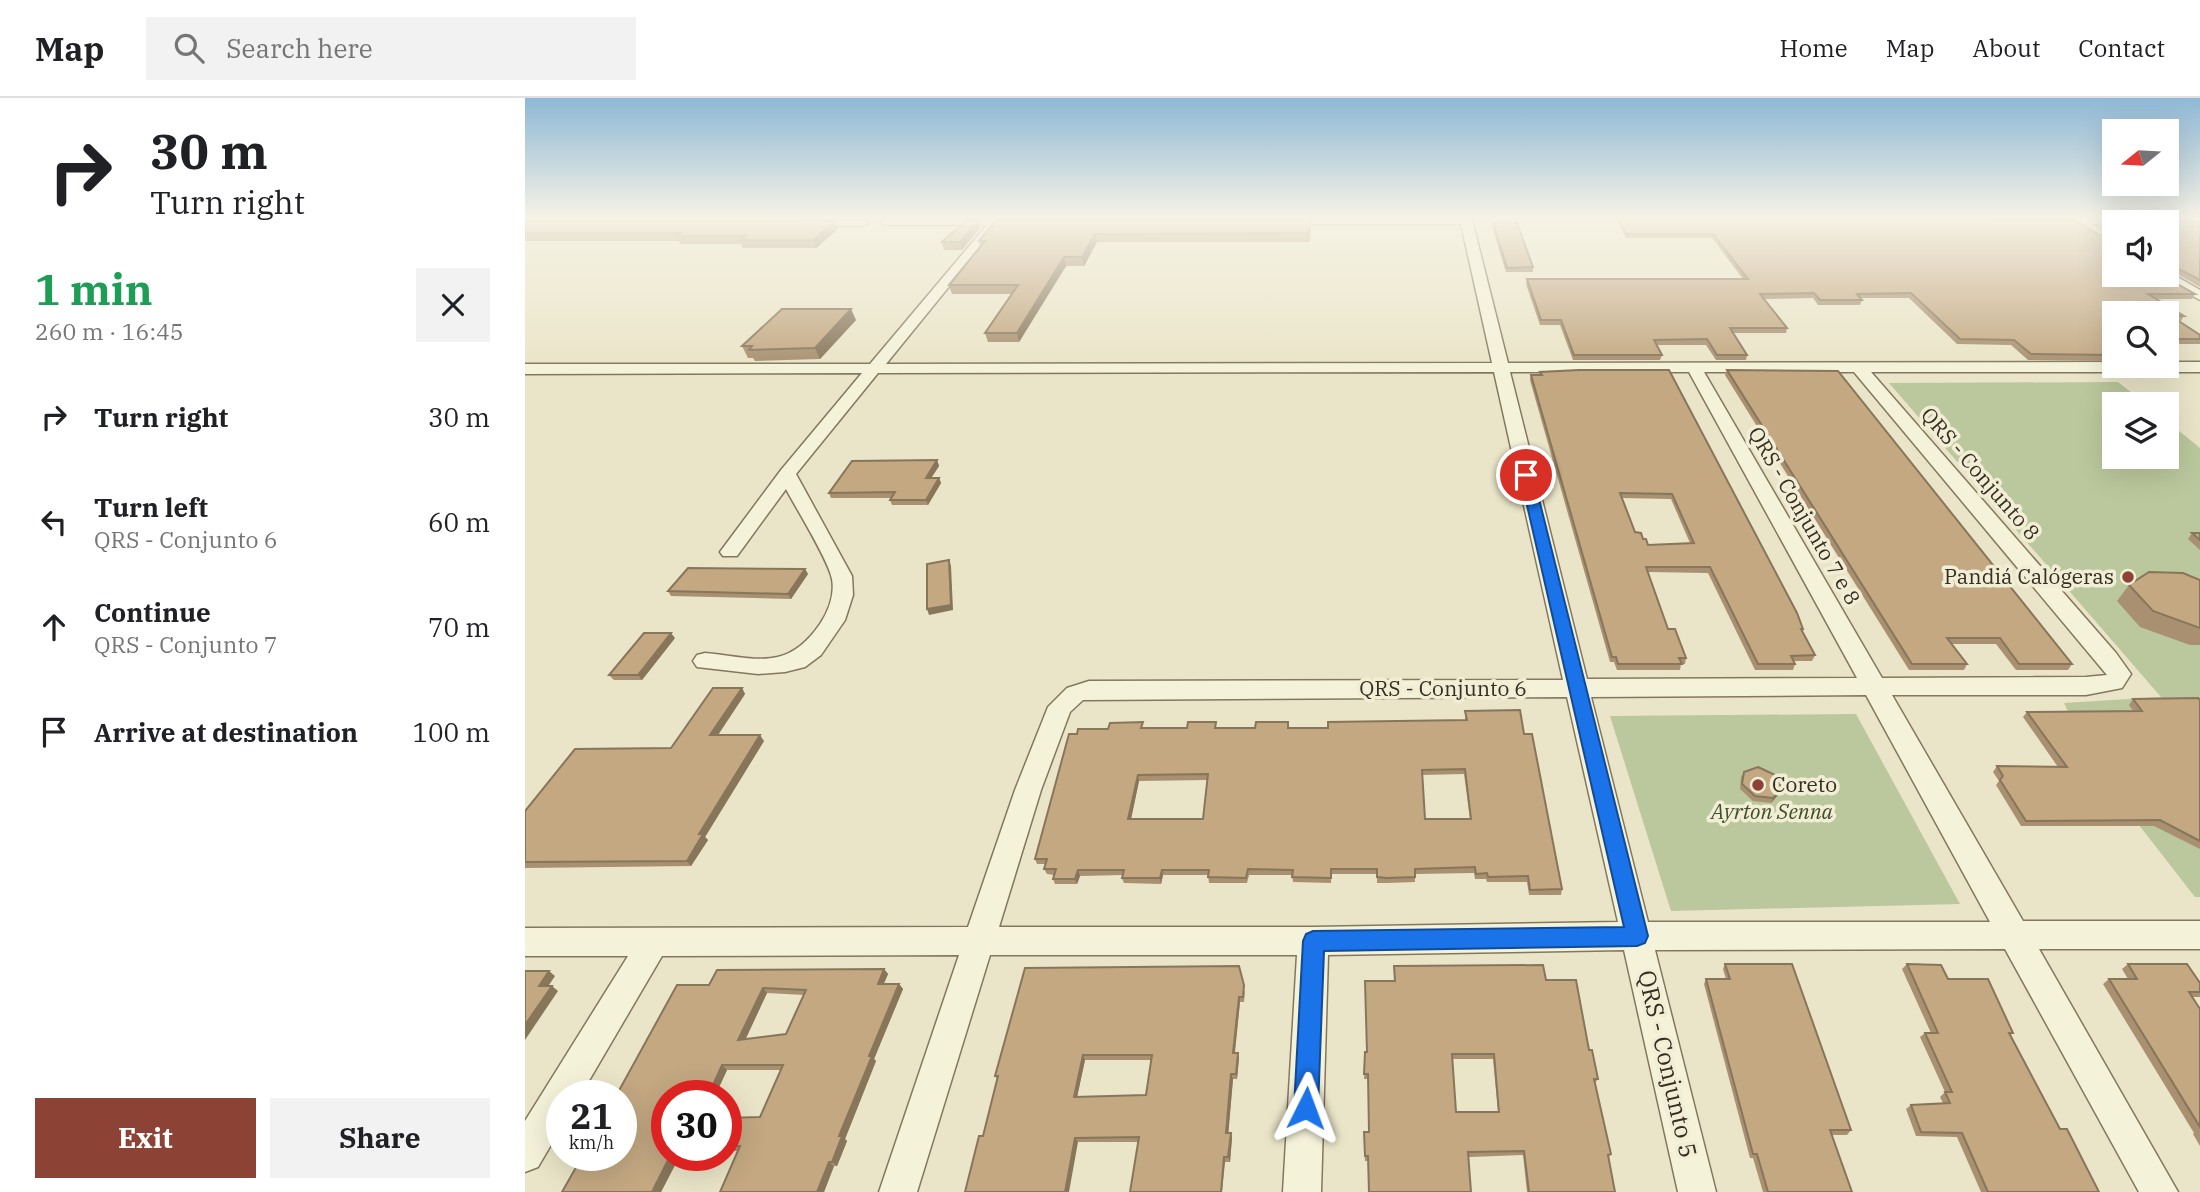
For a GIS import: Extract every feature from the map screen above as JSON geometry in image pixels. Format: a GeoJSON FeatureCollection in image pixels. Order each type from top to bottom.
{"type":"FeatureCollection","features":[{"type":"Feature","properties":{"kind":"street"},"geometry":{"type":"LineString","coordinates":[[730,552],[787,474],[957,267]]}},
{"type":"Feature","properties":{"kind":"street"},"geometry":{"type":"LineString","coordinates":[[1477,267],[1637,936]]}},
{"type":"Feature","properties":{"kind":"street"},"geometry":{"type":"LineString","coordinates":[[2179,283],[2200,296]]}},
{"type":"Feature","properties":{"kind":"street"},"geometry":{"type":"LineString","coordinates":[[525,369],[2200,367]]}},
{"type":"Feature","properties":{"kind":"street","name":"QRS - Conjunto 7 e 8"},"geometry":{"type":"LineString","coordinates":[[1694,368],[2159,1192]]}},
{"type":"Feature","properties":{"kind":"street","name":"QRS - Conjunto 8"},"geometry":{"type":"LineString","coordinates":[[1860,369],[2119,674]]}},
{"type":"Feature","properties":{"kind":"street"},"geometry":{"type":"LineString","coordinates":[[705,661],[752,665],[787,664],[805,657],[833,621],[845,588],[842,576],[787,474]]}},
{"type":"Feature","properties":{"kind":"street","name":"QRS - Conjunto 6"},"geometry":{"type":"LineString","coordinates":[[980,941],[1028,790],[1060,707],[1075,694],[1089,690],[2086,686],[2114,682],[2119,674]]}},
{"type":"Feature","properties":{"kind":"street"},"geometry":{"type":"LineString","coordinates":[[525,942],[1313,941],[1637,936],[2200,934]]}},
{"type":"Feature","properties":{"kind":"street","name":"QRS - Conjunto 5"},"geometry":{"type":"LineString","coordinates":[[1637,936],[1697,1192]]}},
{"type":"Feature","properties":{"kind":"street"},"geometry":{"type":"LineString","coordinates":[[525,1154],[654,941]]}},
{"type":"Feature","properties":{"kind":"street"},"geometry":{"type":"LineString","coordinates":[[898,1192],[980,941]]}},
{"type":"Feature","properties":{"kind":"street"},"geometry":{"type":"LineString","coordinates":[[1302,1192],[1313,941]]}},
{"type":"Feature","properties":{"kind":"green space","name":"Pandiá Calógeras"},"geometry":{"type":"Polygon","coordinates":[[[2118,382],[2131,392],[2102,392],[2102,469],[2179,469],[2179,431],[2200,448],[2200,897],[2195,897],[2093,766],[2064,703],[2161,697],[1889,383],[2118,382]]]}},
{"type":"Feature","properties":{"kind":"green space","name":"Ayrton Senna"},"geometry":{"type":"Polygon","coordinates":[[[1856,714],[1960,904],[1671,911],[1610,716],[1856,714]]]}},
{"type":"Feature","properties":{"kind":"building"},"geometry":{"type":"Polygon","coordinates":[[[964,267],[1058,267],[1017,333],[985,333],[1018,285],[949,285],[964,267]]]}},
{"type":"Feature","properties":{"kind":"building"},"geometry":{"type":"Polygon","coordinates":[[[1739,267],[2102,267],[2102,287],[2179,285],[2195,294],[2148,294],[2159,301],[2102,301],[2102,355],[2031,354],[2014,340],[1960,339],[1911,293],[1857,294],[1862,300],[1820,300],[1814,293],[1760,294],[1787,328],[1730,328],[1747,355],[1717,355],[1707,339],[1654,340],[1662,355],[1574,355],[1561,320],[1541,320],[1527,279],[1748,279],[1739,267]]]}},
{"type":"Feature","properties":{"kind":"building"},"geometry":{"type":"Polygon","coordinates":[[[2179,267],[2200,267],[2200,280],[2179,269],[2179,267]]]}},
{"type":"Feature","properties":{"kind":"building"},"geometry":{"type":"Polygon","coordinates":[[[782,309],[851,309],[815,348],[749,350],[752,346],[742,346],[782,309]]]}},
{"type":"Feature","properties":{"kind":"building"},"geometry":{"type":"Polygon","coordinates":[[[2179,321],[2200,335],[2200,339],[2179,339],[2179,321]]]}},
{"type":"Feature","properties":{"kind":"building"},"geometry":{"type":"Polygon","coordinates":[[[1669,370],[1797,613],[1801,629],[1815,655],[1791,656],[1795,664],[1758,664],[1710,567],[1646,567],[1668,629],[1675,629],[1686,658],[1679,658],[1682,664],[1618,664],[1616,657],[1612,657],[1531,375],[1542,375],[1540,372],[1669,370]],[[1620,493],[1635,532],[1641,533],[1648,545],[1694,543],[1672,494],[1620,493]]]}},
{"type":"Feature","properties":{"kind":"building"},"geometry":{"type":"Polygon","coordinates":[[[1727,370],[1838,371],[2072,664],[2019,664],[2000,638],[1947,638],[1967,664],[1912,664],[1727,370]]]}},
{"type":"Feature","properties":{"kind":"building"},"geometry":{"type":"Polygon","coordinates":[[[937,460],[926,478],[939,478],[926,500],[890,500],[895,492],[829,493],[852,461],[937,460]]]}},
{"type":"Feature","properties":{"kind":"building"},"geometry":{"type":"Polygon","coordinates":[[[949,560],[951,605],[927,609],[927,564],[949,560]]]}},
{"type":"Feature","properties":{"kind":"building"},"geometry":{"type":"Polygon","coordinates":[[[688,568],[805,569],[788,594],[668,591],[688,568]]]}},
{"type":"Feature","properties":{"kind":"building"},"geometry":{"type":"Polygon","coordinates":[[[2149,572],[2183,573],[2200,580],[2200,628],[2153,611],[2129,585],[2149,572]]]}},
{"type":"Feature","properties":{"kind":"building"},"geometry":{"type":"Polygon","coordinates":[[[644,633],[671,633],[638,675],[609,675],[644,633]]]}},
{"type":"Feature","properties":{"kind":"building"},"geometry":{"type":"Polygon","coordinates":[[[713,688],[742,688],[710,735],[760,735],[699,834],[703,834],[687,861],[525,862],[525,811],[575,749],[671,748],[713,688]]]}},
{"type":"Feature","properties":{"kind":"building"},"geometry":{"type":"Polygon","coordinates":[[[2198,698],[2200,841],[2160,820],[2026,821],[2000,780],[2003,776],[1997,766],[2067,767],[2027,712],[2142,711],[2133,699],[2198,698]]]}},
{"type":"Feature","properties":{"kind":"building"},"geometry":{"type":"Polygon","coordinates":[[[1520,710],[1524,734],[1532,734],[1562,889],[1530,890],[1528,876],[1488,877],[1487,873],[1476,874],[1475,867],[1415,869],[1415,877],[1387,878],[1377,877],[1377,869],[1331,869],[1331,878],[1292,877],[1293,870],[1248,869],[1246,878],[1208,877],[1209,870],[1162,870],[1160,878],[1122,878],[1124,870],[1078,870],[1075,879],[1053,879],[1056,869],[1044,869],[1047,859],[1035,859],[1069,734],[1077,734],[1078,729],[1108,729],[1110,723],[1143,722],[1141,728],[1187,728],[1188,722],[1216,722],[1215,728],[1255,728],[1256,722],[1288,722],[1288,728],[1328,728],[1328,722],[1467,720],[1465,711],[1520,710]],[[1465,769],[1422,770],[1425,819],[1471,819],[1465,769]],[[1208,774],[1138,775],[1128,819],[1203,819],[1208,774]]]}},
{"type":"Feature","properties":{"kind":"building","name":"Coreto"},"geometry":{"type":"Polygon","coordinates":[[[1758,767],[1775,775],[1782,788],[1773,798],[1755,796],[1742,784],[1744,772],[1758,767]]]}},
{"type":"Feature","properties":{"kind":"building"},"geometry":{"type":"Polygon","coordinates":[[[1725,964],[1792,964],[1851,1130],[1830,1130],[1852,1192],[1768,1192],[1757,1154],[1753,1154],[1706,979],[1730,979],[1725,964]]]}},
{"type":"Feature","properties":{"kind":"building"},"geometry":{"type":"Polygon","coordinates":[[[1907,964],[1941,965],[1948,979],[1988,979],[2013,1033],[2009,1033],[2060,1129],[2067,1129],[2099,1192],[1988,1192],[1962,1133],[1921,1132],[1911,1105],[1950,1103],[1945,1092],[1952,1092],[1925,1033],[1938,1033],[1907,964]]]}},
{"type":"Feature","properties":{"kind":"building"},"geometry":{"type":"Polygon","coordinates":[[[2128,964],[2187,964],[2200,983],[2200,992],[2189,992],[2200,1009],[2200,1127],[2109,979],[2137,979],[2128,964]]]}},
{"type":"Feature","properties":{"kind":"building"},"geometry":{"type":"Polygon","coordinates":[[[1543,965],[1546,980],[1576,980],[1589,1050],[1592,1050],[1598,1079],[1594,1079],[1611,1154],[1608,1155],[1615,1192],[1529,1192],[1524,1151],[1468,1152],[1471,1192],[1369,1192],[1364,1132],[1369,1132],[1368,1074],[1364,1074],[1367,1052],[1365,981],[1395,981],[1394,966],[1543,965]],[[1452,1054],[1456,1112],[1499,1112],[1494,1054],[1452,1054]]]}},
{"type":"Feature","properties":{"kind":"building"},"geometry":{"type":"Polygon","coordinates":[[[1239,966],[1244,985],[1243,997],[1239,997],[1233,1053],[1238,1053],[1236,1074],[1231,1074],[1226,1133],[1231,1133],[1228,1157],[1224,1157],[1221,1192],[1130,1192],[1139,1137],[1075,1138],[1065,1192],[965,1192],[979,1136],[983,1136],[998,1076],[995,1076],[1025,968],[1239,966]],[[1083,1055],[1074,1097],[1146,1095],[1152,1055],[1083,1055]]]}},
{"type":"Feature","properties":{"kind":"building"},"geometry":{"type":"Polygon","coordinates":[[[884,969],[878,984],[899,984],[869,1056],[872,1056],[839,1136],[842,1136],[832,1162],[829,1162],[817,1192],[720,1192],[729,1171],[742,1171],[742,1118],[760,1117],[783,1065],[722,1065],[715,1080],[651,1080],[651,1171],[662,1171],[652,1192],[562,1192],[574,1171],[637,1171],[637,1080],[625,1080],[677,985],[709,985],[717,970],[884,969]],[[763,988],[738,1040],[786,1034],[806,990],[763,988]]]}},
{"type":"Feature","properties":{"kind":"building"},"geometry":{"type":"Polygon","coordinates":[[[525,971],[549,971],[539,986],[552,986],[525,1025],[525,971]]]}},
{"type":"Feature","properties":{"kind":"place","name":"Pandiá Calógeras"},"geometry":{"type":"Point","coordinates":[2128,577]}},
{"type":"Feature","properties":{"kind":"place","name":"Coreto"},"geometry":{"type":"Point","coordinates":[1758,785]}},
{"type":"Feature","properties":{"kind":"route"},"geometry":{"type":"LineString","coordinates":[[1306,1108],[1313,941],[1637,936],[1526,475]]}}]}
